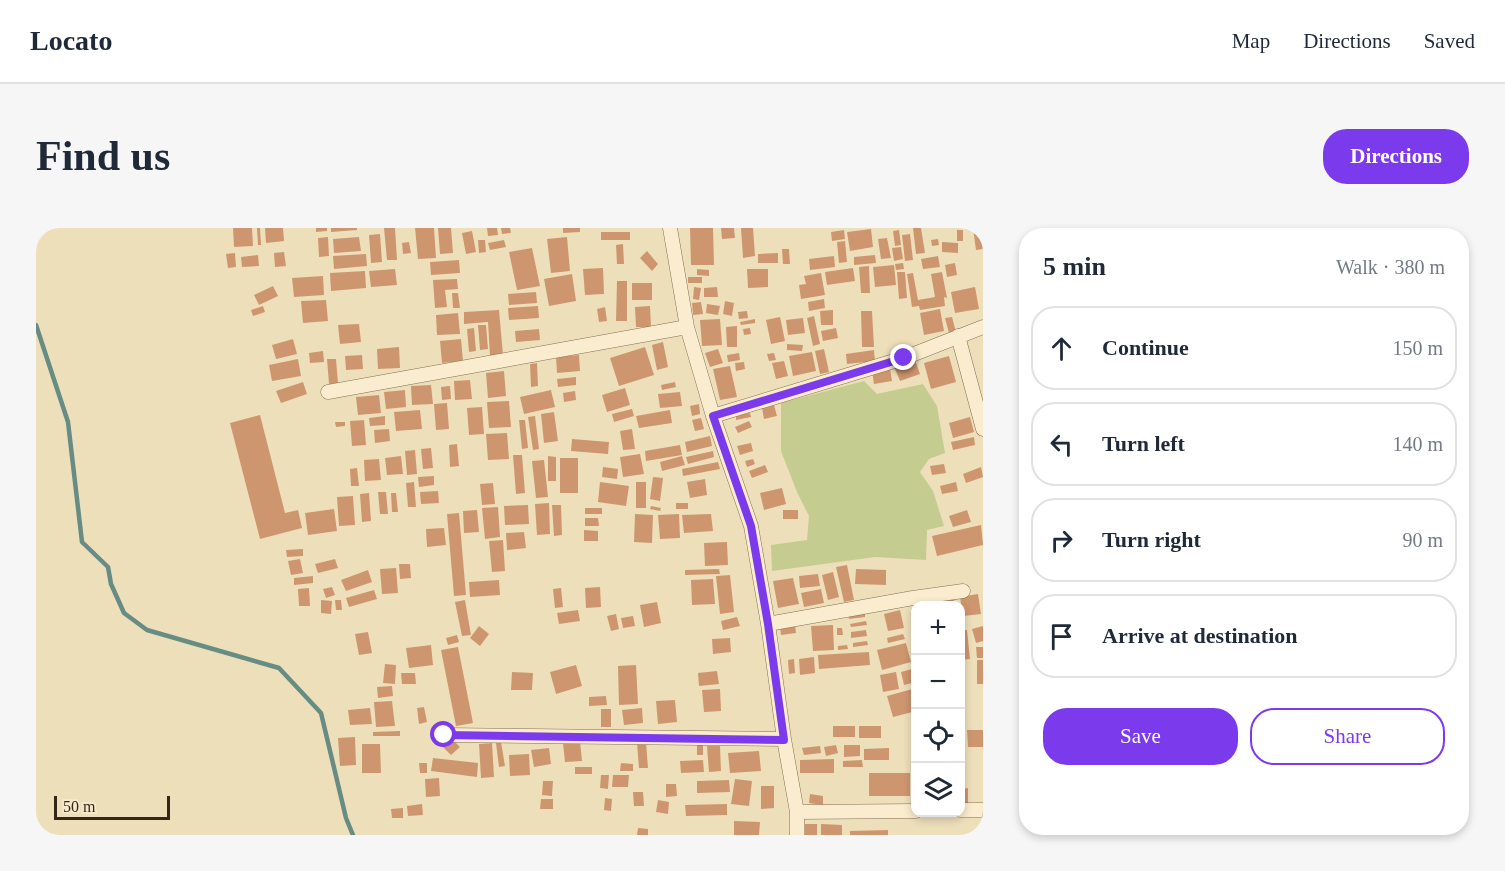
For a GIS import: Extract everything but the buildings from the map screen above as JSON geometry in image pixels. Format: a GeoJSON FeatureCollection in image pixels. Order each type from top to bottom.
{"type":"FeatureCollection","features":[{"type":"Feature","properties":{"kind":"street"},"geometry":{"type":"LineString","coordinates":[[670,228],[687,327],[713,416],[751,526],[797,812],[797,835]]}},
{"type":"Feature","properties":{"kind":"street"},"geometry":{"type":"LineString","coordinates":[[328,392],[687,327]]}},
{"type":"Feature","properties":{"kind":"street"},"geometry":{"type":"LineString","coordinates":[[713,416],[904,358],[983,327]]}},
{"type":"Feature","properties":{"kind":"street"},"geometry":{"type":"LineString","coordinates":[[958,336],[983,429]]}},
{"type":"Feature","properties":{"kind":"street"},"geometry":{"type":"LineString","coordinates":[[768,624],[963,591]]}},
{"type":"Feature","properties":{"kind":"street"},"geometry":{"type":"LineString","coordinates":[[444,735],[784,740]]}},
{"type":"Feature","properties":{"kind":"street"},"geometry":{"type":"LineString","coordinates":[[965,810],[983,810]]}},
{"type":"Feature","properties":{"kind":"street"},"geometry":{"type":"LineString","coordinates":[[797,812],[911,811]]}},
{"type":"Feature","properties":{"kind":"green space"},"geometry":{"type":"Polygon","coordinates":[[[864,381],[877,394],[923,384],[937,406],[945,453],[929,459],[920,472],[933,491],[944,526],[927,530],[926,560],[875,557],[772,571],[771,545],[807,540],[809,516],[781,451],[781,403],[864,381]]]}},
{"type":"Feature","properties":{"kind":"waterway"},"geometry":{"type":"LineString","coordinates":[[36,325],[68,422],[82,542],[108,567],[111,584],[124,613],[147,630],[279,668],[321,713],[346,818],[353,835]]}},
{"type":"Feature","properties":{"kind":"route"},"geometry":{"type":"LineString","coordinates":[[444,735],[784,740],[768,624],[751,526],[713,416],[904,358]]}}]}
